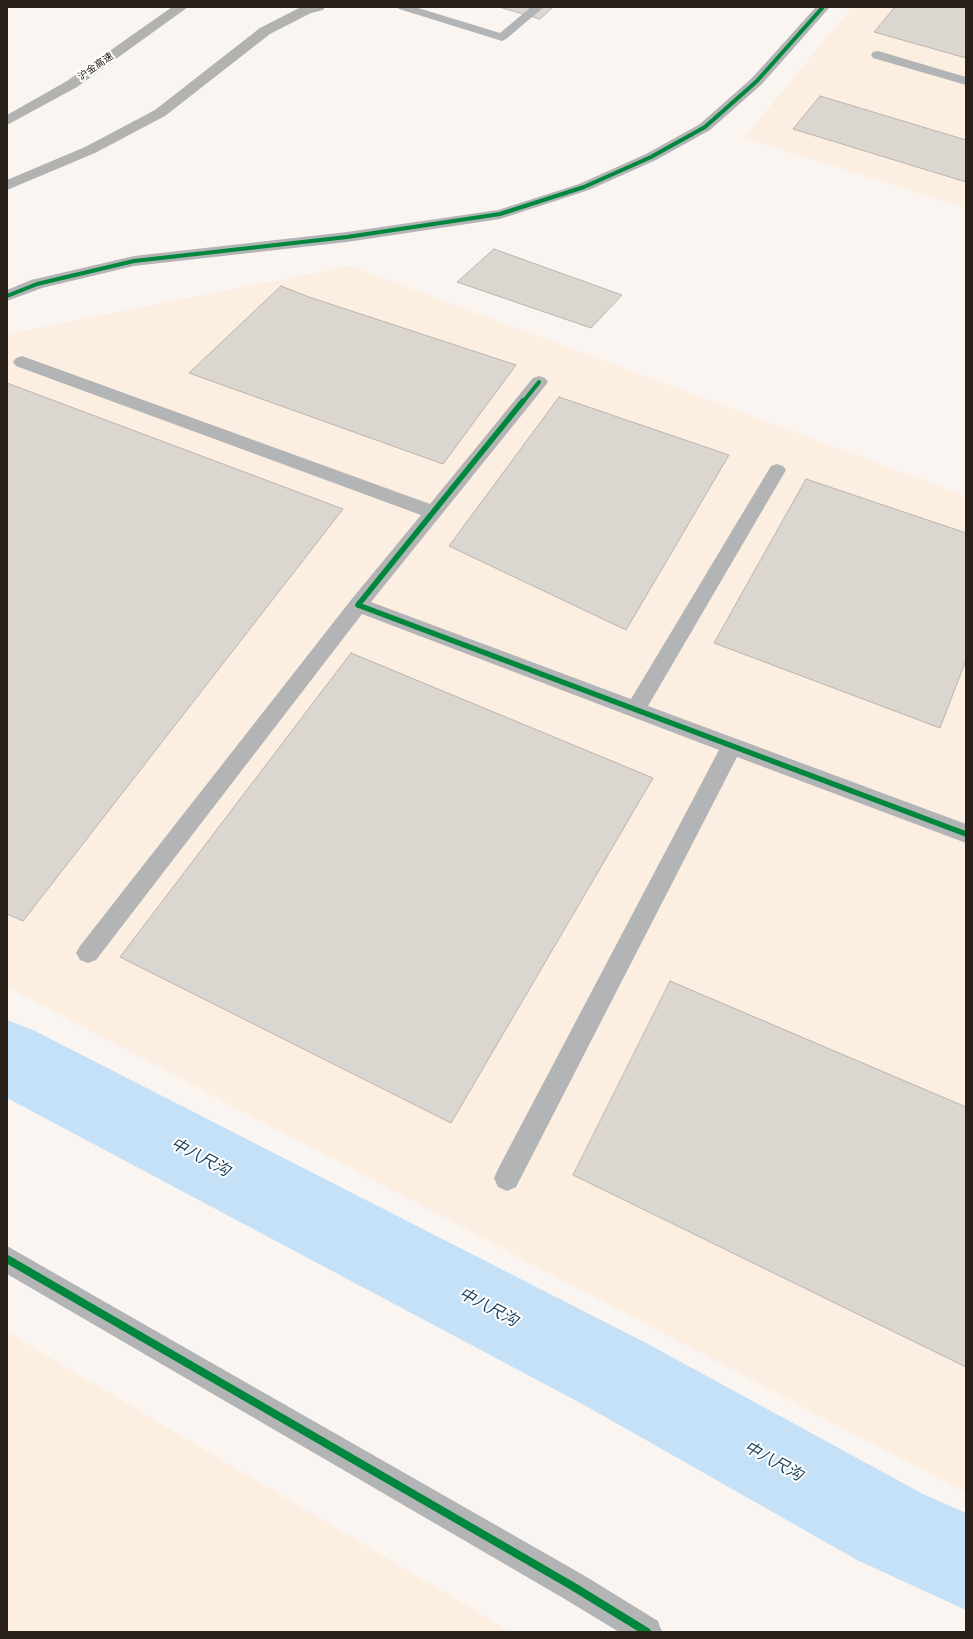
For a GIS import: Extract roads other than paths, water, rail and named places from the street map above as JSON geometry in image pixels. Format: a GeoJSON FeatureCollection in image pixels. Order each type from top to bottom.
{"type":"FeatureCollection","features":[{"type":"Feature","properties":{"kind":"highway","name":"沪金高速"},"geometry":{"type":"LineString","coordinates":[[7,121],[72,84],[181,7]]}},
{"type":"Feature","properties":{"kind":"highway"},"geometry":{"type":"LineString","coordinates":[[7,185],[90,150],[160,113],[265,31],[306,10],[318,7]]}},
{"type":"Feature","properties":{"kind":"street"},"geometry":{"type":"LineString","coordinates":[[7,296],[37,284],[134,261],[347,237],[500,214],[584,187],[651,157],[705,127],[758,81],[823,7]]}},
{"type":"Feature","properties":{"kind":"street"},"geometry":{"type":"LineString","coordinates":[[878,55],[966,81]]}},
{"type":"Feature","properties":{"kind":"street"},"geometry":{"type":"LineString","coordinates":[[22,362],[433,512]]}},
{"type":"Feature","properties":{"kind":"street"},"geometry":{"type":"LineString","coordinates":[[88,952],[358,605],[540,382]]}},
{"type":"Feature","properties":{"kind":"street"},"geometry":{"type":"LineString","coordinates":[[635,710],[776,470]]}},
{"type":"Feature","properties":{"kind":"street"},"geometry":{"type":"LineString","coordinates":[[358,605],[966,834]]}},
{"type":"Feature","properties":{"kind":"street"},"geometry":{"type":"LineString","coordinates":[[507,1178],[732,746]]}},
{"type":"Feature","properties":{"kind":"street"},"geometry":{"type":"LineString","coordinates":[[7,1259],[567,1583],[648,1632]]}},
{"type":"Feature","properties":{"kind":"lane"},"geometry":{"type":"LineString","coordinates":[[403,7],[502,37],[538,7]]}},
{"type":"Feature","properties":{"kind":"waterway","name":"中八尺沟"},"geometry":{"type":"LineString","coordinates":[[7,1057],[617,1375],[890,1527],[966,1562]]}}]}
